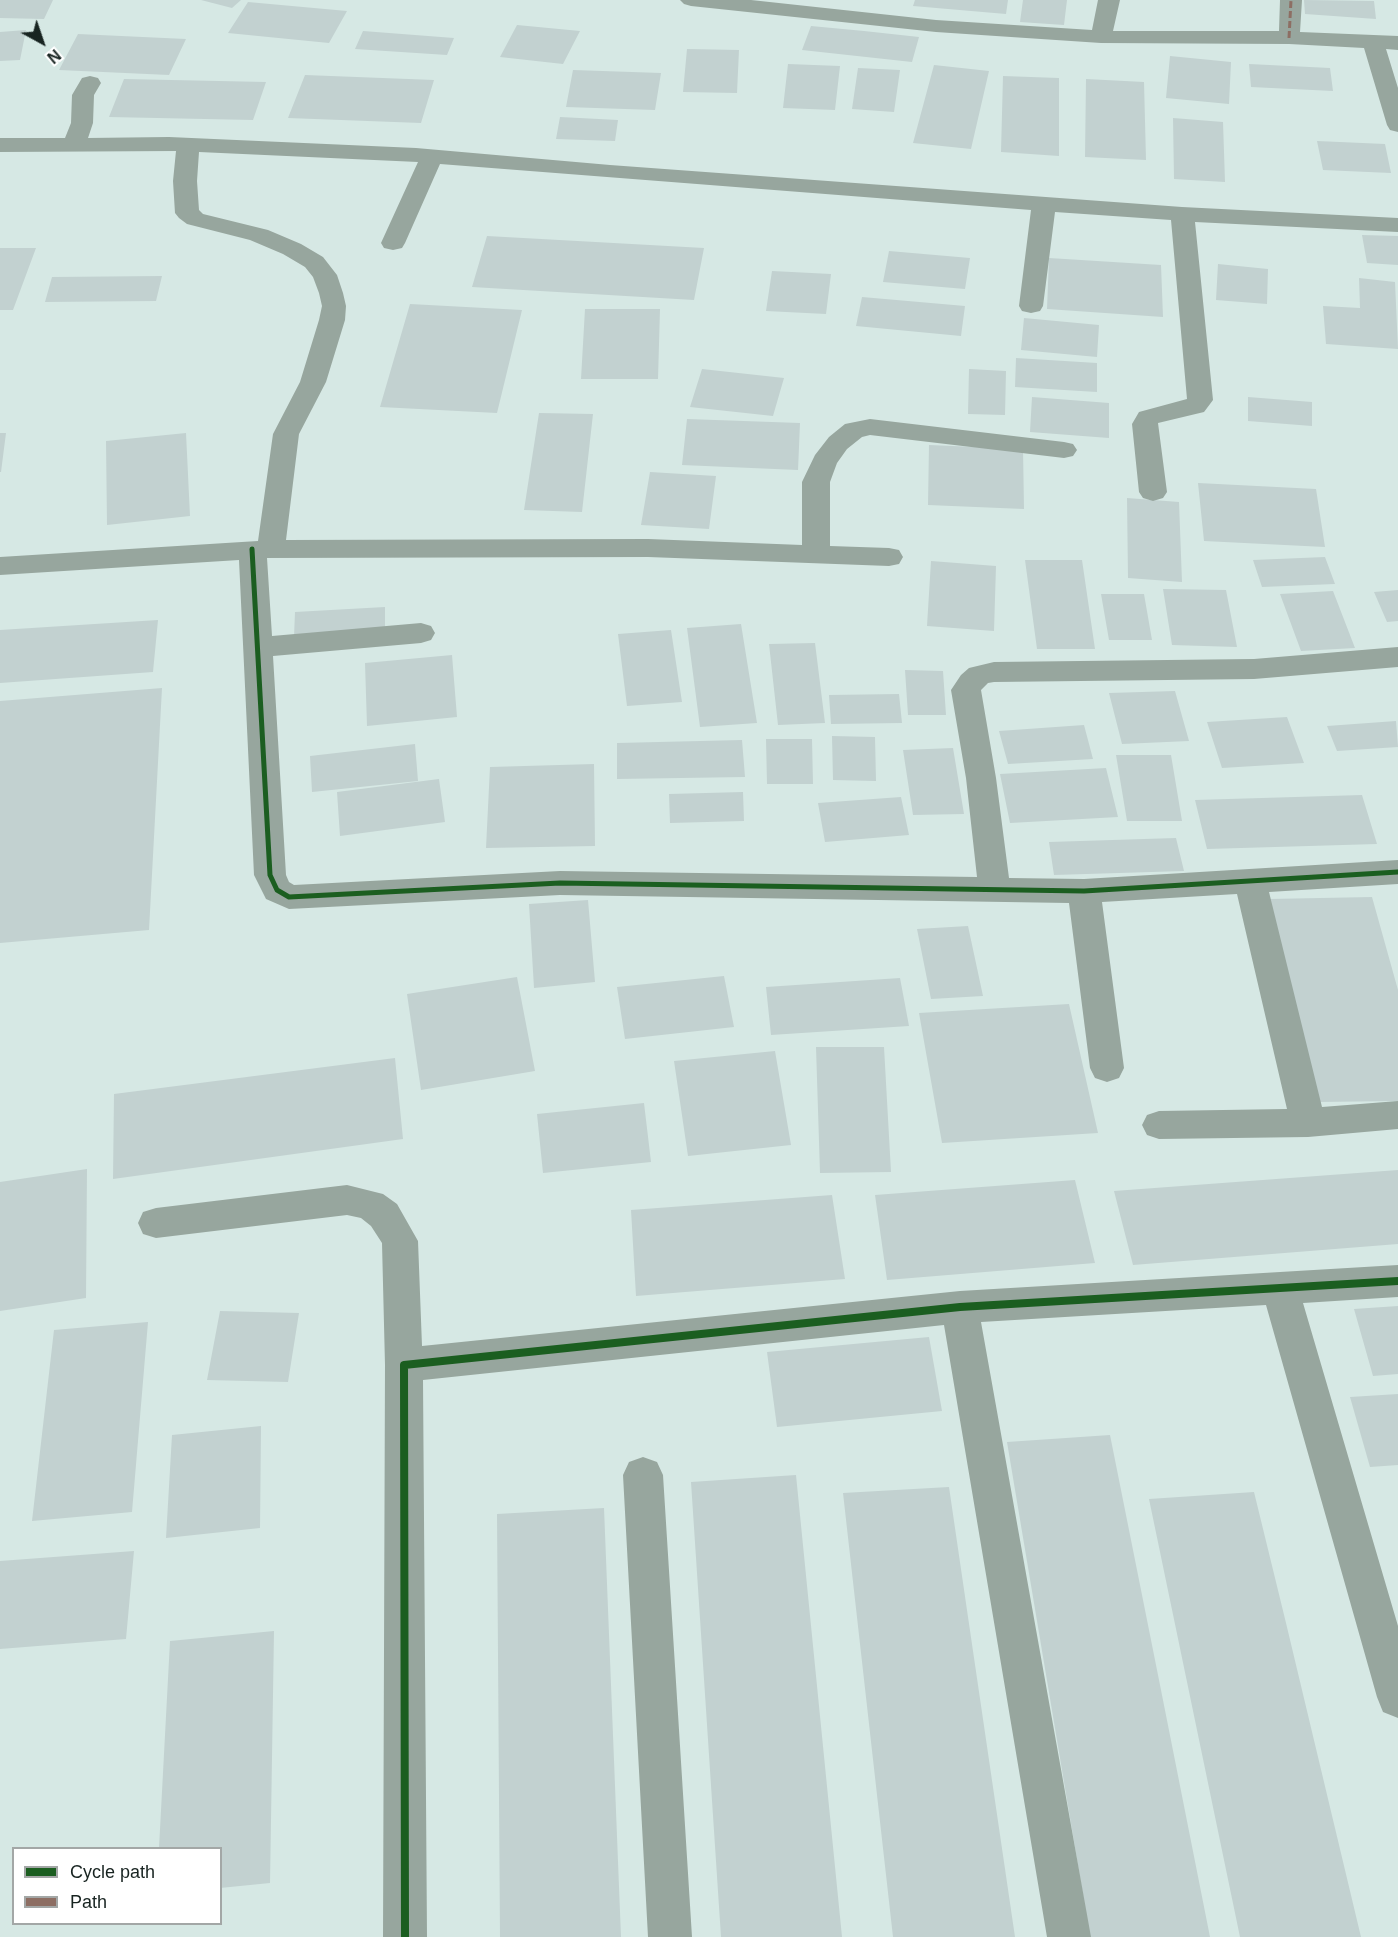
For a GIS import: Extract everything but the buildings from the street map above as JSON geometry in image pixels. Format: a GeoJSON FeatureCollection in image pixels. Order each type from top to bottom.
{"type":"FeatureCollection","features":[{"type":"Feature","properties":{"kind":"street"},"geometry":{"type":"LineString","coordinates":[[691,0],[879,20],[1101,37],[1290,38],[1398,43]]}},
{"type":"Feature","properties":{"kind":"street"},"geometry":{"type":"LineString","coordinates":[[879,20],[887,0]]}},
{"type":"Feature","properties":{"kind":"street"},"geometry":{"type":"LineString","coordinates":[[1101,37],[1109,0]]}},
{"type":"Feature","properties":{"kind":"street"},"geometry":{"type":"LineString","coordinates":[[1290,38],[1291,0]]}},
{"type":"Feature","properties":{"kind":"street"},"geometry":{"type":"LineString","coordinates":[[1373,42],[1398,125]]}},
{"type":"Feature","properties":{"kind":"street"},"geometry":{"type":"LineString","coordinates":[[74,144],[82,123],[82,95],[90,83]]}},
{"type":"Feature","properties":{"kind":"street"},"geometry":{"type":"LineString","coordinates":[[188,144],[184,181],[187,213],[195,219],[259,235],[292,249],[314,262],[325,275],[334,306],[332,320],[313,382],[286,434],[261,549],[259,647],[270,875],[277,890],[289,897],[560,882],[1084,891],[1250,881],[1397,877]]}},
{"type":"Feature","properties":{"kind":"street"},"geometry":{"type":"LineString","coordinates":[[0,145],[188,144],[432,156],[610,172],[1182,214],[1398,225]]}},
{"type":"Feature","properties":{"kind":"street"},"geometry":{"type":"LineString","coordinates":[[393,243],[432,156]]}},
{"type":"Feature","properties":{"kind":"street"},"geometry":{"type":"LineString","coordinates":[[1031,306],[1044,204]]}},
{"type":"Feature","properties":{"kind":"street"},"geometry":{"type":"LineString","coordinates":[[1153,492],[1145,424],[1148,418],[1195,406],[1200,399],[1182,214]]}},
{"type":"Feature","properties":{"kind":"street"},"geometry":{"type":"LineString","coordinates":[[816,554],[816,482],[824,461],[838,443],[854,430],[870,427],[1064,450]]}},
{"type":"Feature","properties":{"kind":"street"},"geometry":{"type":"LineString","coordinates":[[0,567],[261,549],[636,548],[889,557]]}},
{"type":"Feature","properties":{"kind":"street"},"geometry":{"type":"LineString","coordinates":[[259,647],[421,633]]}},
{"type":"Feature","properties":{"kind":"street"},"geometry":{"type":"LineString","coordinates":[[994,889],[981,777],[966,690],[971,681],[980,675],[994,672],[1254,669],[1398,657]]}},
{"type":"Feature","properties":{"kind":"street"},"geometry":{"type":"LineString","coordinates":[[1250,881],[1308,1123]]}},
{"type":"Feature","properties":{"kind":"street"},"geometry":{"type":"LineString","coordinates":[[1084,891],[1107,1068]]}},
{"type":"Feature","properties":{"kind":"street"},"geometry":{"type":"LineString","coordinates":[[1159,1125],[1308,1123],[1398,1115]]}},
{"type":"Feature","properties":{"kind":"street"},"geometry":{"type":"LineString","coordinates":[[156,1223],[347,1200],[370,1205],[384,1215],[400,1241],[404,1365],[405,1937]]}},
{"type":"Feature","properties":{"kind":"street"},"geometry":{"type":"LineString","coordinates":[[404,1365],[960,1307],[1398,1281]]}},
{"type":"Feature","properties":{"kind":"street"},"geometry":{"type":"LineString","coordinates":[[1280,1288],[1398,1697]]}},
{"type":"Feature","properties":{"kind":"street"},"geometry":{"type":"LineString","coordinates":[[960,1307],[1069,1937]]}},
{"type":"Feature","properties":{"kind":"street"},"geometry":{"type":"LineString","coordinates":[[643,1475],[670,1937]]}},
{"type":"Feature","properties":{"kind":"marked path"},"geometry":{"type":"LineString","coordinates":[[1289,38],[1291,0]]}},
{"type":"Feature","properties":{"kind":"cycle path"},"geometry":{"type":"LineString","coordinates":[[252,549],[270,875],[277,890],[289,897],[560,883],[1084,891],[1398,872]]}},
{"type":"Feature","properties":{"kind":"cycle path"},"geometry":{"type":"LineString","coordinates":[[405,1937],[404,1365],[960,1307],[1398,1281]]}}]}
